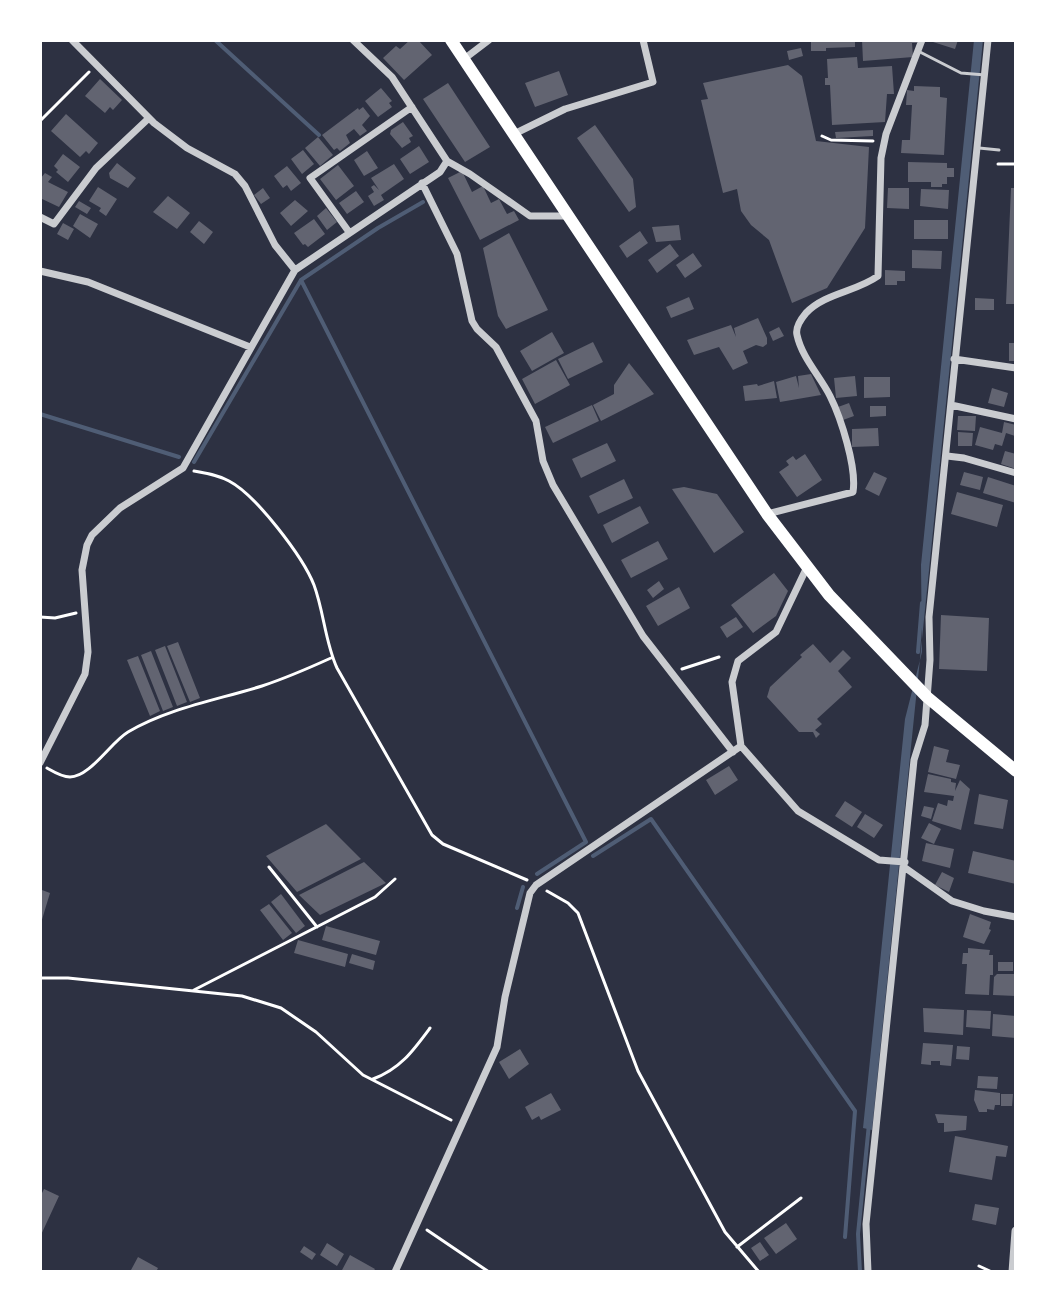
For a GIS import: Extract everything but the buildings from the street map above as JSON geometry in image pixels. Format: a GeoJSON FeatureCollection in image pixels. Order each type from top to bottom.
{"type":"FeatureCollection","features":[{"type":"Feature","properties":{"kind":"highway"},"geometry":{"type":"LineString","coordinates":[[451,40],[767,514],[829,595],[927,697],[1016,771]]}},
{"type":"Feature","properties":{"kind":"street"},"geometry":{"type":"LineString","coordinates":[[72,40],[149,118],[187,148],[235,174],[245,186],[275,245],[295,270]]}},
{"type":"Feature","properties":{"kind":"street"},"geometry":{"type":"LineString","coordinates":[[353,40],[392,77],[447,161],[530,216],[569,216]]}},
{"type":"Feature","properties":{"kind":"street"},"geometry":{"type":"LineString","coordinates":[[464,59],[489,40]]}},
{"type":"Feature","properties":{"kind":"street"},"geometry":{"type":"LineString","coordinates":[[514,134],[565,109],[653,82],[643,40]]}},
{"type":"Feature","properties":{"kind":"street"},"geometry":{"type":"LineString","coordinates":[[767,514],[853,492],[855,479],[837,414],[831,397],[807,357],[797,328],[815,306],[878,276],[879,167],[884,140],[922,40]]}},
{"type":"Feature","properties":{"kind":"street"},"geometry":{"type":"LineString","coordinates":[[868,1272],[866,1224],[914,760],[925,725],[929,617],[988,40]]}},
{"type":"Feature","properties":{"kind":"street"},"geometry":{"type":"LineString","coordinates":[[349,232],[310,178],[412,107]]}},
{"type":"Feature","properties":{"kind":"street"},"geometry":{"type":"LineString","coordinates":[[40,217],[54,224],[96,168],[149,118]]}},
{"type":"Feature","properties":{"kind":"street"},"geometry":{"type":"LineString","coordinates":[[40,764],[85,674],[88,652],[82,570],[92,535],[120,508],[183,468],[295,270],[440,172],[447,161]]}},
{"type":"Feature","properties":{"kind":"street"},"geometry":{"type":"LineString","coordinates":[[422,183],[457,254],[472,321],[496,347],[536,421],[543,461],[553,485],[643,636],[733,752]]}},
{"type":"Feature","properties":{"kind":"street"},"geometry":{"type":"LineString","coordinates":[[40,271],[88,282],[250,347]]}},
{"type":"Feature","properties":{"kind":"street"},"geometry":{"type":"LineString","coordinates":[[954,359],[1016,368]]}},
{"type":"Feature","properties":{"kind":"street"},"geometry":{"type":"LineString","coordinates":[[951,405],[1016,419]]}},
{"type":"Feature","properties":{"kind":"street"},"geometry":{"type":"LineString","coordinates":[[947,456],[1016,473]]}},
{"type":"Feature","properties":{"kind":"street"},"geometry":{"type":"LineString","coordinates":[[807,566],[776,632],[735,666],[732,682],[741,746],[798,811],[879,860],[905,864],[952,901],[1016,917]]}},
{"type":"Feature","properties":{"kind":"street"},"geometry":{"type":"LineString","coordinates":[[395,1272],[497,1047],[526,906],[536,885],[741,746]]}},
{"type":"Feature","properties":{"kind":"street"},"geometry":{"type":"LineString","coordinates":[[1013,1272],[1016,1231]]}},
{"type":"Feature","properties":{"kind":"lane"},"geometry":{"type":"LineString","coordinates":[[918,51],[961,73],[985,75]]}},
{"type":"Feature","properties":{"kind":"lane"},"geometry":{"type":"LineString","coordinates":[[978,148],[999,150]]}},
{"type":"Feature","properties":{"kind":"path"},"geometry":{"type":"LineString","coordinates":[[40,121],[97,64]]}},
{"type":"Feature","properties":{"kind":"path"},"geometry":{"type":"LineString","coordinates":[[822,136],[831,140],[884,140]]}},
{"type":"Feature","properties":{"kind":"path"},"geometry":{"type":"LineString","coordinates":[[998,164],[1016,164]]}},
{"type":"Feature","properties":{"kind":"path"},"geometry":{"type":"LineString","coordinates":[[183,468],[220,477],[241,489],[293,548],[313,583],[332,658],[432,835],[443,844],[558,896],[578,913],[638,1071],[725,1232],[759,1272]]}},
{"type":"Feature","properties":{"kind":"path"},"geometry":{"type":"LineString","coordinates":[[40,617],[55,618],[84,611]]}},
{"type":"Feature","properties":{"kind":"path"},"geometry":{"type":"LineString","coordinates":[[682,669],[719,657]]}},
{"type":"Feature","properties":{"kind":"path"},"geometry":{"type":"LineString","coordinates":[[40,764],[70,777],[79,775],[125,734],[147,723],[275,681],[332,658]]}},
{"type":"Feature","properties":{"kind":"path"},"geometry":{"type":"LineString","coordinates":[[269,867],[317,927]]}},
{"type":"Feature","properties":{"kind":"path"},"geometry":{"type":"LineString","coordinates":[[194,990],[375,897],[395,879]]}},
{"type":"Feature","properties":{"kind":"path"},"geometry":{"type":"LineString","coordinates":[[40,978],[194,990],[242,996],[281,1008],[306,1024],[363,1075],[462,1125]]}},
{"type":"Feature","properties":{"kind":"path"},"geometry":{"type":"LineString","coordinates":[[373,1079],[404,1062],[430,1028]]}},
{"type":"Feature","properties":{"kind":"path"},"geometry":{"type":"LineString","coordinates":[[737,1247],[801,1198]]}},
{"type":"Feature","properties":{"kind":"path"},"geometry":{"type":"LineString","coordinates":[[417,1224],[489,1272]]}},
{"type":"Feature","properties":{"kind":"path"},"geometry":{"type":"LineString","coordinates":[[979,1266],[992,1272]]}},
{"type":"Feature","properties":{"kind":"water"},"geometry":{"type":"Polygon","coordinates":[[[974,40],[983,40],[922,640],[921,565],[974,40]]]}},
{"type":"Feature","properties":{"kind":"water"},"geometry":{"type":"Polygon","coordinates":[[[920,661],[872,1130],[863,1128],[905,719],[920,661]]]}},
{"type":"Feature","properties":{"kind":"waterway"},"geometry":{"type":"LineString","coordinates":[[215,40],[319,135]]}},
{"type":"Feature","properties":{"kind":"waterway"},"geometry":{"type":"LineString","coordinates":[[301,280],[423,202]]}},
{"type":"Feature","properties":{"kind":"waterway"},"geometry":{"type":"LineString","coordinates":[[194,462],[301,280],[586,842],[537,874]]}},
{"type":"Feature","properties":{"kind":"waterway"},"geometry":{"type":"LineString","coordinates":[[40,414],[179,457]]}},
{"type":"Feature","properties":{"kind":"waterway"},"geometry":{"type":"LineString","coordinates":[[918,652],[922,603]]}},
{"type":"Feature","properties":{"kind":"waterway"},"geometry":{"type":"LineString","coordinates":[[593,856],[651,819],[855,1111],[845,1237]]}},
{"type":"Feature","properties":{"kind":"waterway"},"geometry":{"type":"LineString","coordinates":[[517,908],[523,887]]}},
{"type":"Feature","properties":{"kind":"waterway"},"geometry":{"type":"LineString","coordinates":[[860,1272],[858,1234],[869,1124]]}}]}
